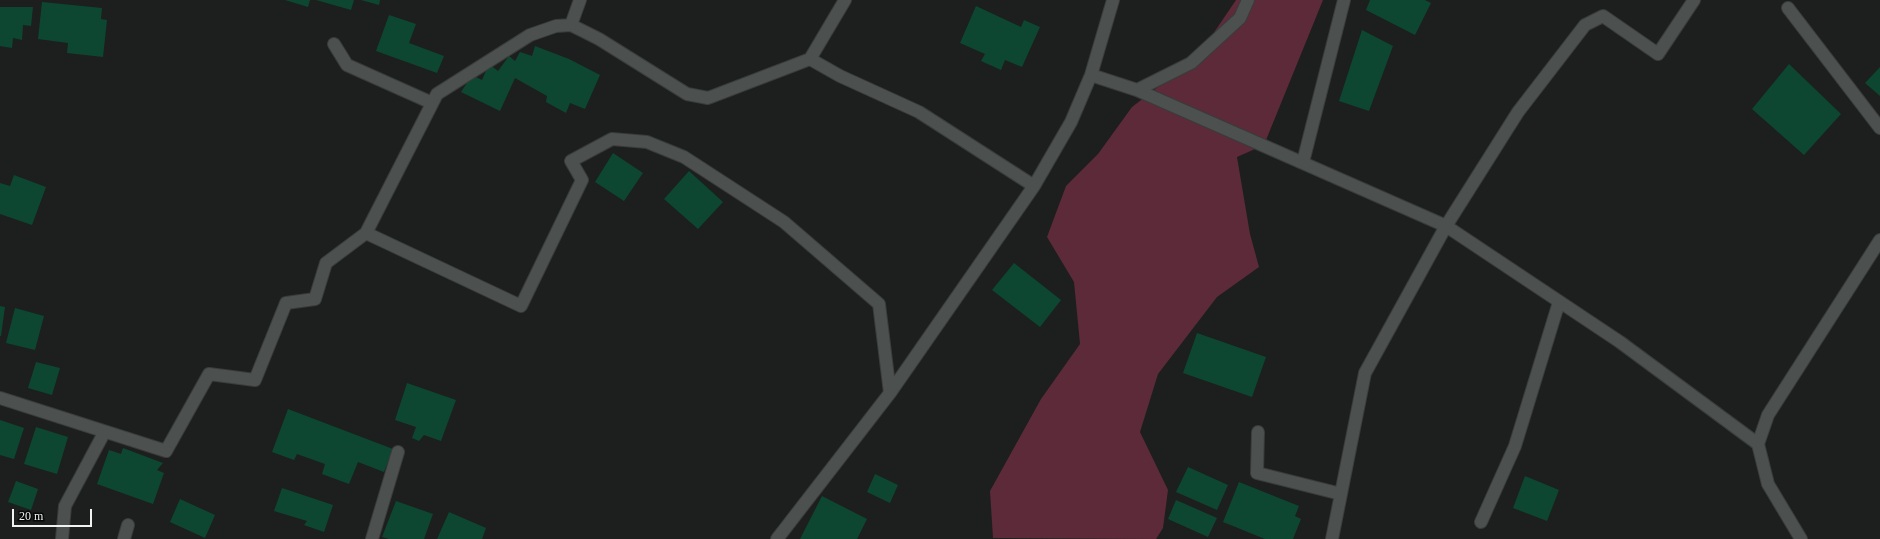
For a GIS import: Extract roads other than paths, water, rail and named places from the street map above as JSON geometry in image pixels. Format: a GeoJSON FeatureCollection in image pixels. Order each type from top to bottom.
{"type":"FeatureCollection","features":[{"type":"Feature","properties":{"kind":"street"},"geometry":{"type":"LineString","coordinates":[[571,26],[580,0]]}},
{"type":"Feature","properties":{"kind":"street"},"geometry":{"type":"LineString","coordinates":[[0,398],[104,433],[166,451],[209,374],[255,380],[286,303],[315,299],[326,263],[366,233],[437,94],[530,35],[556,26],[571,26],[599,39],[687,94],[708,98],[810,59],[845,0]]}},
{"type":"Feature","properties":{"kind":"street"},"geometry":{"type":"LineString","coordinates":[[777,539],[890,393],[1034,186],[1071,122],[1091,75],[1113,0]]}},
{"type":"Feature","properties":{"kind":"street"},"geometry":{"type":"LineString","coordinates":[[1137,90],[1191,63],[1240,18],[1248,0]]}},
{"type":"Feature","properties":{"kind":"street"},"geometry":{"type":"LineString","coordinates":[[1303,162],[1344,0]]}},
{"type":"Feature","properties":{"kind":"street"},"geometry":{"type":"LineString","coordinates":[[1332,539],[1365,373],[1446,226],[1518,112],[1585,25],[1603,16],[1658,54],[1694,0]]}},
{"type":"Feature","properties":{"kind":"street"},"geometry":{"type":"LineString","coordinates":[[1788,8],[1880,128]]}},
{"type":"Feature","properties":{"kind":"street"},"geometry":{"type":"LineString","coordinates":[[334,44],[347,65],[432,103]]}},
{"type":"Feature","properties":{"kind":"street"},"geometry":{"type":"LineString","coordinates":[[810,59],[840,76],[919,112],[1034,186]]}},
{"type":"Feature","properties":{"kind":"street"},"geometry":{"type":"LineString","coordinates":[[1091,75],[1137,90],[1446,226],[1620,342],[1758,444]]}},
{"type":"Feature","properties":{"kind":"street"},"geometry":{"type":"LineString","coordinates":[[366,233],[521,306],[582,180],[571,162],[612,139],[647,142],[684,156],[784,222],[879,304],[890,393]]}},
{"type":"Feature","properties":{"kind":"street"},"geometry":{"type":"LineString","coordinates":[[1801,539],[1768,484],[1758,444],[1768,415],[1880,240]]}},
{"type":"Feature","properties":{"kind":"street"},"geometry":{"type":"LineString","coordinates":[[1481,522],[1515,446],[1559,302]]}},
{"type":"Feature","properties":{"kind":"street"},"geometry":{"type":"LineString","coordinates":[[1258,432],[1257,473],[1341,494]]}},
{"type":"Feature","properties":{"kind":"street"},"geometry":{"type":"LineString","coordinates":[[62,539],[65,506],[104,433]]}},
{"type":"Feature","properties":{"kind":"street"},"geometry":{"type":"LineString","coordinates":[[372,539],[398,452]]}},
{"type":"Feature","properties":{"kind":"street"},"geometry":{"type":"LineString","coordinates":[[124,539],[128,525]]}}]}
